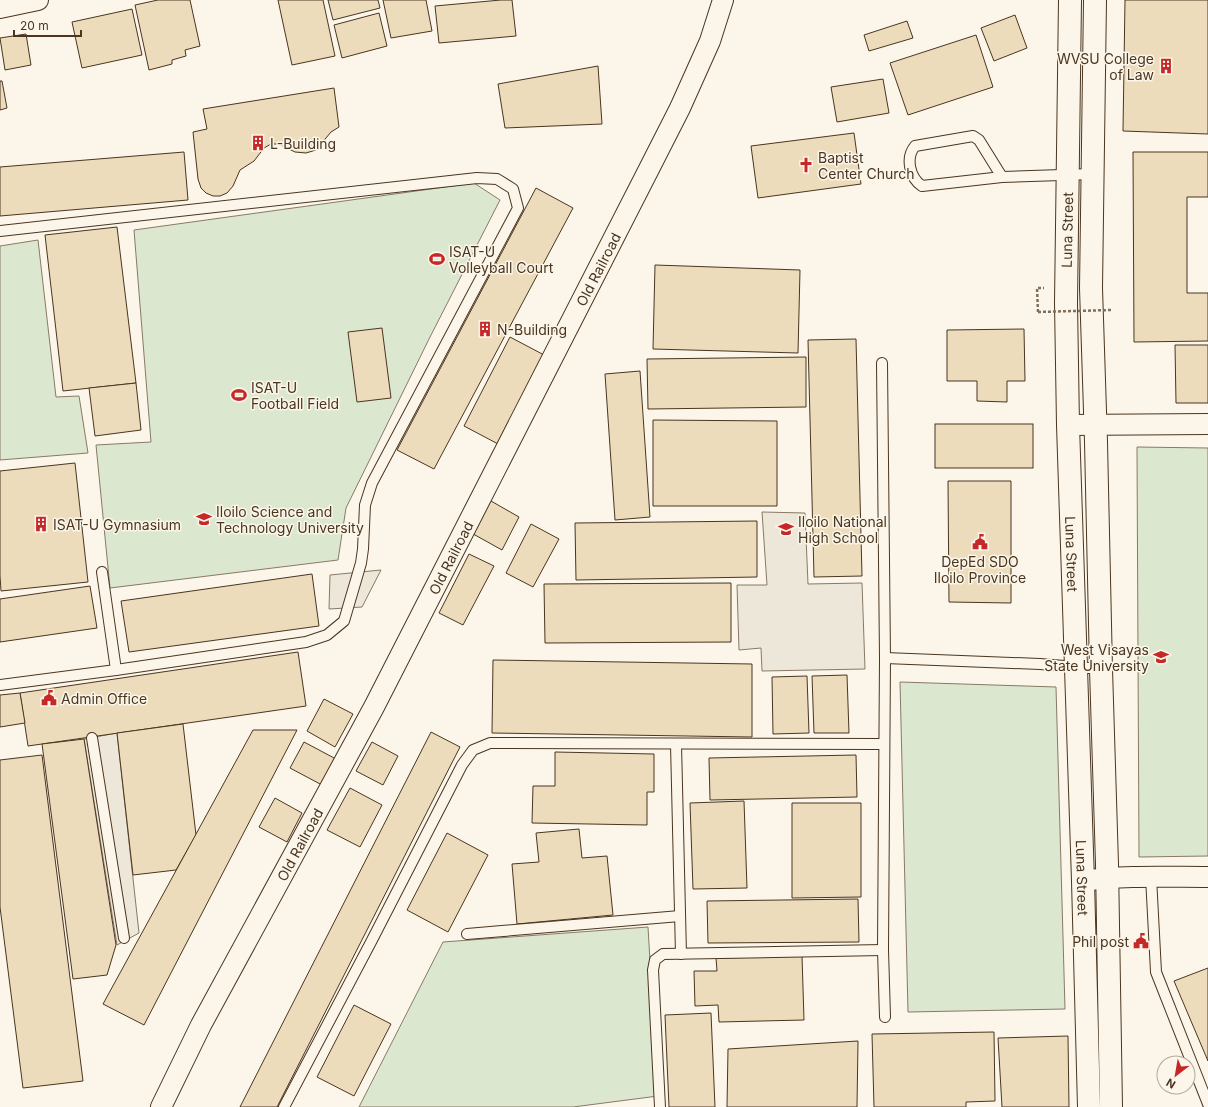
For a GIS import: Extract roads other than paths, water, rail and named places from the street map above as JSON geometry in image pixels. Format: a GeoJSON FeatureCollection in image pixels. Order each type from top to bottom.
{"type":"FeatureCollection","features":[{"type":"Feature","properties":{"kind":"main road","name":"Luna Street"},"geometry":{"type":"LineString","coordinates":[[1070,0],[1066,303],[1068,425],[1089,1107]]}},
{"type":"Feature","properties":{"kind":"main road","name":"Luna Street"},"geometry":{"type":"LineString","coordinates":[[1095,0],[1091,288],[1096,424],[1111,1107]]}},
{"type":"Feature","properties":{"kind":"street"},"geometry":{"type":"LineString","coordinates":[[0,8],[38,0]]}},
{"type":"Feature","properties":{"kind":"street","name":"Old Railroad"},"geometry":{"type":"LineString","coordinates":[[161,1107],[201,1025],[374,707],[643,181],[680,108],[710,41],[723,0]]}},
{"type":"Feature","properties":{"kind":"street"},"geometry":{"type":"LineString","coordinates":[[1068,425],[1208,424]]}},
{"type":"Feature","properties":{"kind":"street"},"geometry":{"type":"LineString","coordinates":[[1083,881],[1107,878],[1208,877]]}},
{"type":"Feature","properties":{"kind":"lane"},"geometry":{"type":"LineString","coordinates":[[1002,177],[981,144],[973,136],[915,146],[909,156],[912,176],[916,182],[922,186],[1002,177],[1092,174]]}},
{"type":"Feature","properties":{"kind":"lane"},"geometry":{"type":"LineString","coordinates":[[0,231],[477,178],[497,179],[513,189],[518,208],[372,483],[365,505],[361,563],[344,621],[327,635],[306,642],[116,670],[84,679],[0,685]]}},
{"type":"Feature","properties":{"kind":"lane"},"geometry":{"type":"LineString","coordinates":[[882,363],[885,658],[883,950],[885,1017]]}},
{"type":"Feature","properties":{"kind":"lane"},"geometry":{"type":"LineString","coordinates":[[102,572],[116,670]]}},
{"type":"Feature","properties":{"kind":"lane"},"geometry":{"type":"LineString","coordinates":[[885,658],[1101,668]]}},
{"type":"Feature","properties":{"kind":"lane"},"geometry":{"type":"LineString","coordinates":[[92,738],[124,938]]}},
{"type":"Feature","properties":{"kind":"lane"},"geometry":{"type":"LineString","coordinates":[[284,1107],[462,765],[473,750],[490,743],[884,744]]}},
{"type":"Feature","properties":{"kind":"lane"},"geometry":{"type":"LineString","coordinates":[[676,744],[681,954]]}},
{"type":"Feature","properties":{"kind":"lane"},"geometry":{"type":"LineString","coordinates":[[1151,877],[1156,972],[1208,1104]]}},
{"type":"Feature","properties":{"kind":"lane"},"geometry":{"type":"LineString","coordinates":[[467,934],[680,916]]}},
{"type":"Feature","properties":{"kind":"lane"},"geometry":{"type":"LineString","coordinates":[[660,1107],[653,970],[655,960],[663,954],[883,950]]}},
{"type":"Feature","properties":{"kind":"place","name":"WVSU College of Law"},"geometry":{"type":"Point","coordinates":[1166,66]}},
{"type":"Feature","properties":{"kind":"place","name":"L-Building"},"geometry":{"type":"Point","coordinates":[258,143]}},
{"type":"Feature","properties":{"kind":"place","name":"Baptist Center Church"},"geometry":{"type":"Point","coordinates":[806,165]}},
{"type":"Feature","properties":{"kind":"place","name":"ISAT-U Volleyball Court"},"geometry":{"type":"Point","coordinates":[437,259]}},
{"type":"Feature","properties":{"kind":"place","name":"N-Building"},"geometry":{"type":"Point","coordinates":[485,329]}},
{"type":"Feature","properties":{"kind":"place","name":"ISAT-U Football Field"},"geometry":{"type":"Point","coordinates":[239,395]}},
{"type":"Feature","properties":{"kind":"place","name":"Iloilo Science and Technology University"},"geometry":{"type":"Point","coordinates":[204,519]}},
{"type":"Feature","properties":{"kind":"place","name":"ISAT-U Gymnasium"},"geometry":{"type":"Point","coordinates":[41,524]}},
{"type":"Feature","properties":{"kind":"place","name":"Iloilo National High School"},"geometry":{"type":"Point","coordinates":[786,529]}},
{"type":"Feature","properties":{"kind":"place","name":"DepEd SDO Iloilo Province"},"geometry":{"type":"Point","coordinates":[980,542]}},
{"type":"Feature","properties":{"kind":"place","name":"West Visayas State University"},"geometry":{"type":"Point","coordinates":[1161,657]}},
{"type":"Feature","properties":{"kind":"place","name":"Admin Office"},"geometry":{"type":"Point","coordinates":[49,698]}},
{"type":"Feature","properties":{"kind":"place","name":"Phil post"},"geometry":{"type":"Point","coordinates":[1141,941]}}]}
